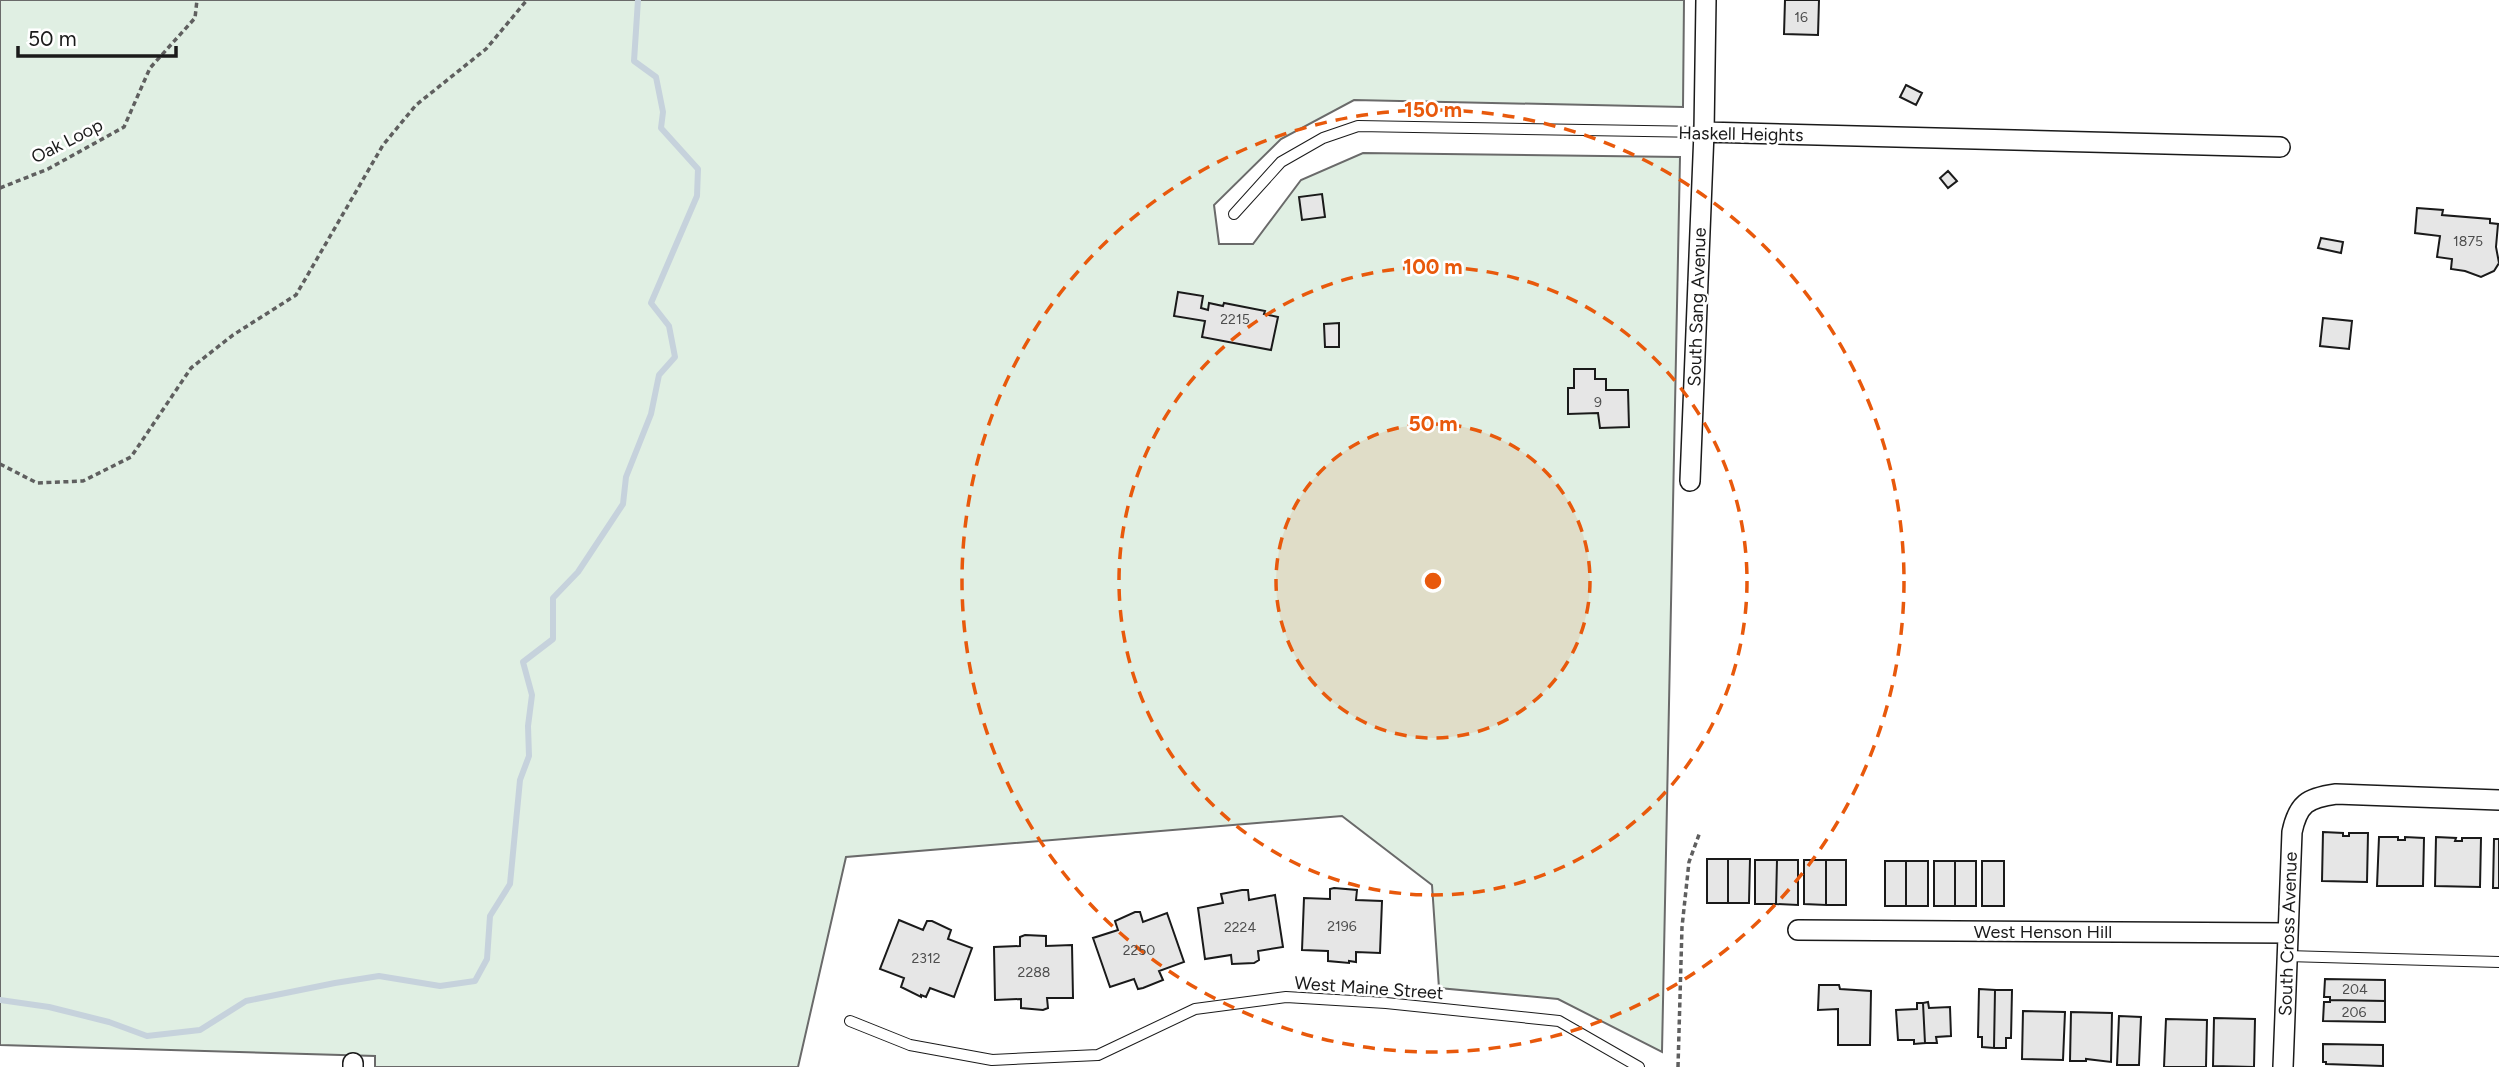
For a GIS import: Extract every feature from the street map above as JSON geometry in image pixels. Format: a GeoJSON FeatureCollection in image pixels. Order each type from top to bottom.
{"type":"FeatureCollection","features":[{"type":"Feature","properties":{"kind":"street","name":"South Sang Avenue"},"geometry":{"type":"LineString","coordinates":[[1690,481],[1704,132],[1706,0]]}},
{"type":"Feature","properties":{"kind":"street","name":"Haskell Heights"},"geometry":{"type":"LineString","coordinates":[[1704,132],[2280,147]]}},
{"type":"Feature","properties":{"kind":"street","name":"South Cross Avenue"},"geometry":{"type":"LineString","coordinates":[[2283,1067],[2292,832],[2295,815],[2303,804],[2318,797],[2336,794],[2499,800]]}},
{"type":"Feature","properties":{"kind":"street","name":"West Henson Hill"},"geometry":{"type":"LineString","coordinates":[[1798,930],[2288,933]]}},
{"type":"Feature","properties":{"kind":"lane","name":"Haskell Heights"},"geometry":{"type":"LineString","coordinates":[[1234,214],[1282,162],[1323,138],[1358,126],[1704,132]]}},
{"type":"Feature","properties":{"kind":"lane"},"geometry":{"type":"LineString","coordinates":[[2287,956],[2499,962]]}},
{"type":"Feature","properties":{"kind":"lane","name":"West Maine Street"},"geometry":{"type":"LineString","coordinates":[[850,1021],[910,1045],[992,1060],[1098,1055],[1195,1009],[1286,997],[1386,1003],[1559,1021],[1639,1067]]}},
{"type":"Feature","properties":{"kind":"path","name":"Oak Loop"},"geometry":{"type":"LineString","coordinates":[[0,188],[48,169],[124,127],[150,68],[195,18],[197,0]]}},
{"type":"Feature","properties":{"kind":"path"},"geometry":{"type":"LineString","coordinates":[[0,464],[37,483],[83,481],[131,457],[191,368],[233,335],[296,295],[383,145],[416,105],[486,49],[527,0]]}},
{"type":"Feature","properties":{"kind":"path"},"geometry":{"type":"LineString","coordinates":[[1678,1067],[1682,927],[1689,862],[1700,832]]}},
{"type":"Feature","properties":{"kind":"green space"},"geometry":{"type":"Polygon","coordinates":[[[0,0],[1684,0],[1683,107],[1354,100],[1281,139],[1214,205],[1219,244],[1253,244],[1301,180],[1363,153],[1680,157],[1662,1052],[1558,999],[1439,988],[1432,885],[1342,816],[846,857],[798,1067],[375,1067],[375,1056],[0,1045],[0,0]]]}},
{"type":"Feature","properties":{"kind":"building"},"geometry":{"type":"Polygon","coordinates":[[[1785,0],[1819,0],[1818,35],[1784,34],[1785,0]]]}},
{"type":"Feature","properties":{"kind":"building"},"geometry":{"type":"Polygon","coordinates":[[[1906,85],[1922,93],[1916,105],[1900,97],[1906,85]]]}},
{"type":"Feature","properties":{"kind":"building"},"geometry":{"type":"Polygon","coordinates":[[[1948,171],[1957,181],[1948,188],[1940,178],[1948,171]]]}},
{"type":"Feature","properties":{"kind":"building"},"geometry":{"type":"Polygon","coordinates":[[[1322,194],[1325,217],[1302,220],[1299,197],[1322,194]]]}},
{"type":"Feature","properties":{"kind":"building"},"geometry":{"type":"Polygon","coordinates":[[[2417,208],[2443,210],[2442,215],[2490,219],[2490,223],[2498,224],[2496,247],[2499,263],[2494,271],[2481,277],[2451,269],[2452,259],[2437,257],[2440,236],[2415,233],[2417,208]]]}},
{"type":"Feature","properties":{"kind":"building"},"geometry":{"type":"Polygon","coordinates":[[[2321,238],[2343,242],[2341,253],[2318,248],[2321,238]]]}},
{"type":"Feature","properties":{"kind":"building"},"geometry":{"type":"Polygon","coordinates":[[[1178,292],[1203,296],[1201,308],[1208,310],[1209,303],[1223,306],[1224,303],[1265,311],[1264,314],[1278,317],[1271,350],[1202,337],[1205,321],[1174,316],[1178,292]]]}},
{"type":"Feature","properties":{"kind":"building"},"geometry":{"type":"Polygon","coordinates":[[[2323,318],[2352,321],[2349,349],[2320,346],[2323,318]]]}},
{"type":"Feature","properties":{"kind":"building"},"geometry":{"type":"Polygon","coordinates":[[[1339,323],[1339,347],[1325,347],[1324,324],[1339,323]]]}},
{"type":"Feature","properties":{"kind":"building"},"geometry":{"type":"Polygon","coordinates":[[[1574,369],[1595,369],[1595,379],[1606,379],[1606,390],[1628,390],[1629,427],[1600,428],[1598,413],[1568,414],[1568,388],[1574,388],[1574,369]]]}},
{"type":"Feature","properties":{"kind":"building"},"geometry":{"type":"Polygon","coordinates":[[[2323,832],[2343,833],[2343,836],[2349,836],[2349,833],[2368,833],[2367,882],[2322,881],[2323,832]]]}},
{"type":"Feature","properties":{"kind":"building"},"geometry":{"type":"Polygon","coordinates":[[[2379,837],[2398,837],[2398,840],[2405,840],[2405,837],[2424,838],[2423,886],[2377,886],[2379,837]]]}},
{"type":"Feature","properties":{"kind":"building"},"geometry":{"type":"Polygon","coordinates":[[[2436,837],[2456,838],[2455,841],[2462,841],[2462,838],[2481,838],[2480,887],[2435,886],[2436,837]]]}},
{"type":"Feature","properties":{"kind":"building"},"geometry":{"type":"Polygon","coordinates":[[[2494,839],[2499,839],[2499,888],[2493,888],[2494,839]]]}},
{"type":"Feature","properties":{"kind":"building"},"geometry":{"type":"Polygon","coordinates":[[[1707,859],[1728,859],[1728,903],[1707,903],[1707,859]]]}},
{"type":"Feature","properties":{"kind":"building"},"geometry":{"type":"Polygon","coordinates":[[[1728,859],[1750,859],[1749,903],[1728,903],[1728,859]]]}},
{"type":"Feature","properties":{"kind":"building"},"geometry":{"type":"Polygon","coordinates":[[[1755,860],[1777,860],[1776,904],[1755,904],[1755,860]]]}},
{"type":"Feature","properties":{"kind":"building"},"geometry":{"type":"Polygon","coordinates":[[[1777,860],[1798,860],[1798,905],[1776,904],[1777,860]]]}},
{"type":"Feature","properties":{"kind":"building"},"geometry":{"type":"Polygon","coordinates":[[[1804,860],[1826,860],[1826,905],[1804,904],[1804,860]]]}},
{"type":"Feature","properties":{"kind":"building"},"geometry":{"type":"Polygon","coordinates":[[[1826,860],[1846,860],[1846,905],[1826,905],[1826,860]]]}},
{"type":"Feature","properties":{"kind":"building"},"geometry":{"type":"Polygon","coordinates":[[[1885,861],[1906,861],[1906,906],[1885,906],[1885,861]]]}},
{"type":"Feature","properties":{"kind":"building"},"geometry":{"type":"Polygon","coordinates":[[[1906,861],[1928,861],[1928,906],[1906,906],[1906,861]]]}},
{"type":"Feature","properties":{"kind":"building"},"geometry":{"type":"Polygon","coordinates":[[[1934,861],[1955,861],[1955,906],[1934,906],[1934,861]]]}},
{"type":"Feature","properties":{"kind":"building"},"geometry":{"type":"Polygon","coordinates":[[[1955,861],[1976,861],[1976,906],[1955,906],[1955,861]]]}},
{"type":"Feature","properties":{"kind":"building"},"geometry":{"type":"Polygon","coordinates":[[[1982,861],[2004,861],[2004,906],[1982,906],[1982,861]]]}},
{"type":"Feature","properties":{"kind":"building"},"geometry":{"type":"Polygon","coordinates":[[[1330,889],[1357,890],[1356,900],[1382,901],[1380,953],[1356,952],[1356,962],[1349,963],[1328,961],[1328,951],[1302,950],[1304,898],[1330,899],[1330,889]]]}},
{"type":"Feature","properties":{"kind":"building"},"geometry":{"type":"Polygon","coordinates":[[[1248,890],[1249,900],[1275,895],[1283,947],[1258,951],[1259,960],[1254,963],[1232,964],[1231,955],[1205,959],[1198,908],[1223,903],[1221,894],[1248,890]]]}},
{"type":"Feature","properties":{"kind":"building"},"geometry":{"type":"Polygon","coordinates":[[[1140,912],[1143,922],[1167,913],[1184,962],[1159,971],[1163,980],[1143,988],[1138,989],[1134,979],[1110,987],[1093,938],[1118,930],[1115,921],[1140,912]]]}},
{"type":"Feature","properties":{"kind":"building"},"geometry":{"type":"Polygon","coordinates":[[[899,920],[923,930],[927,921],[932,921],[951,930],[948,939],[972,948],[954,997],[930,988],[926,997],[921,997],[901,987],[904,978],[880,969],[899,920]]]}},
{"type":"Feature","properties":{"kind":"building"},"geometry":{"type":"Polygon","coordinates":[[[1046,936],[1046,946],[1072,945],[1073,998],[1047,998],[1048,1008],[1043,1010],[1021,1008],[1021,999],[995,1000],[994,947],[1020,946],[1020,937],[1046,936]]]}},
{"type":"Feature","properties":{"kind":"building"},"geometry":{"type":"Polygon","coordinates":[[[2325,979],[2385,980],[2385,1001],[2330,1000],[2330,997],[2324,997],[2325,979]]]}},
{"type":"Feature","properties":{"kind":"building"},"geometry":{"type":"Polygon","coordinates":[[[1819,985],[1839,985],[1840,989],[1871,991],[1870,1045],[1838,1045],[1838,1009],[1818,1010],[1819,985]]]}},
{"type":"Feature","properties":{"kind":"building"},"geometry":{"type":"Polygon","coordinates":[[[1979,989],[1995,990],[1994,1048],[1982,1047],[1982,1037],[1978,1037],[1979,989]]]}},
{"type":"Feature","properties":{"kind":"building"},"geometry":{"type":"Polygon","coordinates":[[[1995,990],[2012,990],[2011,1038],[2006,1038],[2006,1048],[1994,1048],[1995,990]]]}},
{"type":"Feature","properties":{"kind":"building"},"geometry":{"type":"Polygon","coordinates":[[[2385,1001],[2385,1022],[2323,1021],[2324,1002],[2385,1001]]]}},
{"type":"Feature","properties":{"kind":"building"},"geometry":{"type":"Polygon","coordinates":[[[1928,1002],[1929,1008],[1950,1007],[1951,1036],[1936,1037],[1937,1043],[1925,1043],[1923,1003],[1928,1002]]]}},
{"type":"Feature","properties":{"kind":"building"},"geometry":{"type":"Polygon","coordinates":[[[1917,1003],[1923,1003],[1925,1043],[1914,1044],[1914,1040],[1898,1040],[1896,1010],[1917,1009],[1917,1003]]]}},
{"type":"Feature","properties":{"kind":"building"},"geometry":{"type":"Polygon","coordinates":[[[2023,1011],[2065,1012],[2063,1060],[2022,1059],[2023,1011]]]}},
{"type":"Feature","properties":{"kind":"building"},"geometry":{"type":"Polygon","coordinates":[[[2071,1012],[2112,1013],[2111,1062],[2086,1059],[2070,1061],[2071,1012]]]}},
{"type":"Feature","properties":{"kind":"building"},"geometry":{"type":"Polygon","coordinates":[[[2119,1016],[2141,1017],[2139,1065],[2117,1065],[2119,1016]]]}},
{"type":"Feature","properties":{"kind":"building"},"geometry":{"type":"Polygon","coordinates":[[[2214,1018],[2255,1019],[2254,1067],[2213,1066],[2214,1018]]]}},
{"type":"Feature","properties":{"kind":"building"},"geometry":{"type":"Polygon","coordinates":[[[2166,1019],[2207,1020],[2206,1067],[2164,1067],[2166,1019]]]}},
{"type":"Feature","properties":{"kind":"building"},"geometry":{"type":"Polygon","coordinates":[[[2323,1044],[2383,1045],[2383,1066],[2326,1064],[2323,1062],[2323,1044]]]}},
{"type":"Feature","properties":{"kind":"waterway"},"geometry":{"type":"LineString","coordinates":[[0,1000],[49,1007],[109,1022],[147,1036],[200,1030],[246,1001],[335,983],[379,976],[440,986],[475,981],[487,959],[490,916],[510,884],[520,780],[529,756],[528,726],[532,695],[523,662],[553,639],[553,598],[578,572],[623,504],[626,477],[651,414],[659,375],[675,357],[669,326],[651,303],[697,196],[698,169],[661,128],[663,112],[656,77],[634,61],[638,0]]}}]}
